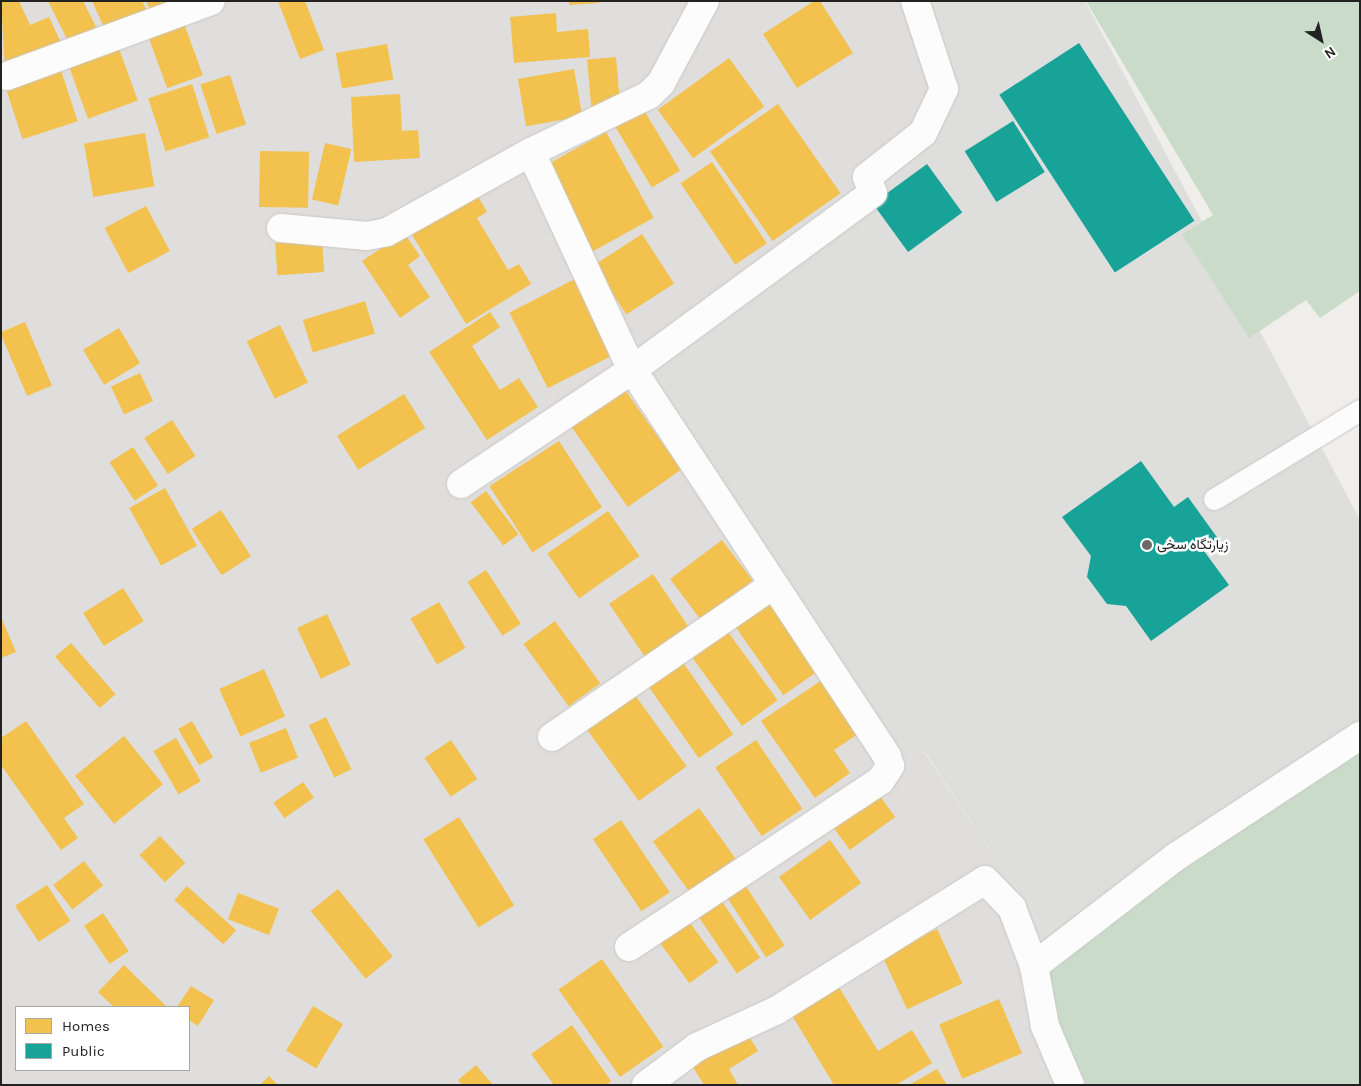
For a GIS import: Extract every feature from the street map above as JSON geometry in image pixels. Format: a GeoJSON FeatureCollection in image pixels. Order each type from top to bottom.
{"type":"FeatureCollection","features":[{"type":"Feature","properties":{"kind":"street"},"geometry":{"type":"LineString","coordinates":[[7,76],[211,1]]}},
{"type":"Feature","properties":{"kind":"street"},"geometry":{"type":"LineString","coordinates":[[282,228],[367,236],[386,232],[531,152],[649,95],[661,83],[705,1]]}},
{"type":"Feature","properties":{"kind":"street"},"geometry":{"type":"LineString","coordinates":[[461,484],[632,370],[873,193],[867,176],[923,133],[944,89],[915,1]]}},
{"type":"Feature","properties":{"kind":"street"},"geometry":{"type":"LineString","coordinates":[[531,152],[632,370],[887,756],[890,766],[881,780],[629,947]]}},
{"type":"Feature","properties":{"kind":"street"},"geometry":{"type":"LineString","coordinates":[[552,737],[774,585]]}},
{"type":"Feature","properties":{"kind":"street"},"geometry":{"type":"LineString","coordinates":[[1034,966],[1177,856],[1360,736]]}},
{"type":"Feature","properties":{"kind":"street"},"geometry":{"type":"LineString","coordinates":[[646,1085],[697,1047],[777,1010],[985,880],[1012,908],[1034,966],[1045,1026],[1070,1085]]}},
{"type":"Feature","properties":{"kind":"lane"},"geometry":{"type":"LineString","coordinates":[[1214,499],[1360,410]]}},
{"type":"Feature","properties":{"kind":"shaded area"},"geometry":{"type":"Polygon","coordinates":[[[1,1],[915,1],[944,89],[890,766],[924,752],[1039,923],[1034,966],[1070,1085],[1,1085],[1,1]]]}},
{"type":"Feature","properties":{"kind":"shaded area"},"geometry":{"type":"Polygon","coordinates":[[[915,1],[1085,1],[1360,520],[1360,736],[1034,966],[1039,923],[925,752],[890,766],[632,370],[873,193],[944,89],[915,1]]]}},
{"type":"Feature","properties":{"kind":"green space"},"geometry":{"type":"Polygon","coordinates":[[[1086,1],[1360,1],[1360,291],[1320,318],[1306,300],[1249,338],[1182,234],[1213,215],[1086,1]]]}},
{"type":"Feature","properties":{"kind":"green space"},"geometry":{"type":"Polygon","coordinates":[[[1360,736],[1360,1085],[1070,1085],[1034,966],[1360,736]]]}},
{"type":"Feature","properties":{"kind":"building: Homes"},"geometry":{"type":"Polygon","coordinates":[[[1,1],[19,1],[30,25],[49,17],[62,45],[5,70],[1,1]]]}},
{"type":"Feature","properties":{"kind":"building: Homes"},"geometry":{"type":"Polygon","coordinates":[[[48,1],[83,1],[99,33],[71,47],[48,1]]]}},
{"type":"Feature","properties":{"kind":"building: Homes"},"geometry":{"type":"Polygon","coordinates":[[[92,1],[142,1],[149,15],[107,34],[92,1]]]}},
{"type":"Feature","properties":{"kind":"building: Homes"},"geometry":{"type":"Polygon","coordinates":[[[146,1],[172,1],[151,12],[146,1]]]}},
{"type":"Feature","properties":{"kind":"building: Homes"},"geometry":{"type":"Polygon","coordinates":[[[278,1],[305,1],[324,50],[300,59],[278,1]]]}},
{"type":"Feature","properties":{"kind":"building: Homes"},"geometry":{"type":"Polygon","coordinates":[[[569,1],[599,1],[599,3],[569,5],[569,1]]]}},
{"type":"Feature","properties":{"kind":"building: Homes"},"geometry":{"type":"Polygon","coordinates":[[[814,1],[820,1],[853,53],[797,88],[763,34],[814,1]]]}},
{"type":"Feature","properties":{"kind":"building: Homes"},"geometry":{"type":"Polygon","coordinates":[[[556,13],[557,32],[588,29],[590,57],[514,63],[510,17],[556,13]]]}},
{"type":"Feature","properties":{"kind":"building: Homes"},"geometry":{"type":"Polygon","coordinates":[[[182,18],[203,75],[167,88],[146,31],[182,18]]]}},
{"type":"Feature","properties":{"kind":"building: Homes"},"geometry":{"type":"Polygon","coordinates":[[[387,44],[393,79],[342,88],[336,53],[387,44]]]}},
{"type":"Feature","properties":{"kind":"building: Homes"},"geometry":{"type":"Polygon","coordinates":[[[118,46],[138,101],[88,119],[68,64],[118,46]]]}},
{"type":"Feature","properties":{"kind":"building: Homes"},"geometry":{"type":"Polygon","coordinates":[[[616,57],[620,104],[591,106],[587,60],[616,57]]]}},
{"type":"Feature","properties":{"kind":"building: Homes"},"geometry":{"type":"Polygon","coordinates":[[[729,58],[764,107],[693,158],[658,110],[729,58]]]}},
{"type":"Feature","properties":{"kind":"building: Homes"},"geometry":{"type":"Polygon","coordinates":[[[60,67],[78,121],[22,139],[5,85],[60,67]]]}},
{"type":"Feature","properties":{"kind":"building: Homes"},"geometry":{"type":"Polygon","coordinates":[[[574,69],[582,116],[526,126],[518,79],[574,69]]]}},
{"type":"Feature","properties":{"kind":"building: Homes"},"geometry":{"type":"Polygon","coordinates":[[[230,75],[246,124],[217,134],[201,85],[230,75]]]}},
{"type":"Feature","properties":{"kind":"building: Homes"},"geometry":{"type":"Polygon","coordinates":[[[192,84],[209,137],[166,151],[148,98],[192,84]]]}},
{"type":"Feature","properties":{"kind":"building: Homes"},"geometry":{"type":"Polygon","coordinates":[[[400,94],[402,131],[418,130],[420,158],[354,162],[351,97],[400,94]]]}},
{"type":"Feature","properties":{"kind":"building: Homes"},"geometry":{"type":"Polygon","coordinates":[[[778,104],[841,193],[773,241],[710,152],[778,104]]]}},
{"type":"Feature","properties":{"kind":"building: Homes"},"geometry":{"type":"Polygon","coordinates":[[[642,107],[680,170],[652,187],[614,124],[642,107]]]}},
{"type":"Feature","properties":{"kind":"building: Homes"},"geometry":{"type":"Polygon","coordinates":[[[606,132],[654,218],[593,251],[546,165],[606,132]]]}},
{"type":"Feature","properties":{"kind":"building: Homes"},"geometry":{"type":"Polygon","coordinates":[[[145,133],[154,186],[93,197],[84,144],[145,133]]]}},
{"type":"Feature","properties":{"kind":"building: Homes"},"geometry":{"type":"Polygon","coordinates":[[[325,143],[351,149],[338,206],[312,200],[325,143]]]}},
{"type":"Feature","properties":{"kind":"building: Homes"},"geometry":{"type":"Polygon","coordinates":[[[260,151],[309,152],[308,208],[259,207],[260,151]]]}},
{"type":"Feature","properties":{"kind":"building: Homes"},"geometry":{"type":"Polygon","coordinates":[[[712,162],[767,243],[735,264],[680,183],[712,162]]]}},
{"type":"Feature","properties":{"kind":"building: Homes"},"geometry":{"type":"Polygon","coordinates":[[[473,188],[487,212],[477,218],[508,270],[519,264],[531,284],[466,324],[408,228],[473,188]]]}},
{"type":"Feature","properties":{"kind":"building: Homes"},"geometry":{"type":"Polygon","coordinates":[[[146,206],[170,251],[128,273],[105,228],[146,206]]]}},
{"type":"Feature","properties":{"kind":"building: Homes"},"geometry":{"type":"Polygon","coordinates":[[[404,233],[420,256],[408,265],[430,297],[400,318],[362,261],[404,233]]]}},
{"type":"Feature","properties":{"kind":"building: Homes"},"geometry":{"type":"Polygon","coordinates":[[[642,234],[674,283],[626,315],[594,265],[642,234]]]}},
{"type":"Feature","properties":{"kind":"building: Homes"},"geometry":{"type":"Polygon","coordinates":[[[322,240],[324,272],[277,275],[275,243],[322,240]]]}},
{"type":"Feature","properties":{"kind":"building: Homes"},"geometry":{"type":"Polygon","coordinates":[[[577,278],[616,354],[548,388],[509,313],[577,278]]]}},
{"type":"Feature","properties":{"kind":"building: Homes"},"geometry":{"type":"Polygon","coordinates":[[[365,301],[375,334],[313,353],[303,320],[365,301]]]}},
{"type":"Feature","properties":{"kind":"building: Homes"},"geometry":{"type":"Polygon","coordinates":[[[490,312],[500,327],[472,346],[500,390],[519,378],[538,407],[487,440],[429,352],[490,312]]]}},
{"type":"Feature","properties":{"kind":"building: Homes"},"geometry":{"type":"Polygon","coordinates":[[[25,322],[52,386],[27,396],[1,335],[1,332],[25,322]]]}},
{"type":"Feature","properties":{"kind":"building: Homes"},"geometry":{"type":"Polygon","coordinates":[[[280,325],[308,383],[275,399],[247,341],[280,325]]]}},
{"type":"Feature","properties":{"kind":"building: Homes"},"geometry":{"type":"Polygon","coordinates":[[[119,328],[140,363],[104,385],[83,350],[119,328]]]}},
{"type":"Feature","properties":{"kind":"building: Homes"},"geometry":{"type":"Polygon","coordinates":[[[140,373],[153,401],[124,415],[111,387],[140,373]]]}},
{"type":"Feature","properties":{"kind":"building: Homes"},"geometry":{"type":"Polygon","coordinates":[[[623,387],[681,470],[628,507],[570,424],[623,387]]]}},
{"type":"Feature","properties":{"kind":"building: Homes"},"geometry":{"type":"Polygon","coordinates":[[[404,394],[425,428],[358,470],[337,436],[404,394]]]}},
{"type":"Feature","properties":{"kind":"building: Homes"},"geometry":{"type":"Polygon","coordinates":[[[172,420],[195,456],[168,474],[144,438],[172,420]]]}},
{"type":"Feature","properties":{"kind":"building: Homes"},"geometry":{"type":"Polygon","coordinates":[[[559,441],[602,507],[532,552],[489,486],[559,441]]]}},
{"type":"Feature","properties":{"kind":"building: Homes"},"geometry":{"type":"Polygon","coordinates":[[[133,447],[158,486],[135,501],[110,462],[133,447]]]}},
{"type":"Feature","properties":{"kind":"building: Homes"},"geometry":{"type":"Polygon","coordinates":[[[165,488],[197,546],[161,566],[129,508],[165,488]]]}},
{"type":"Feature","properties":{"kind":"building: Homes"},"geometry":{"type":"Polygon","coordinates":[[[486,491],[518,534],[503,546],[471,502],[486,491]]]}},
{"type":"Feature","properties":{"kind":"building: Homes"},"geometry":{"type":"Polygon","coordinates":[[[221,510],[251,556],[222,575],[192,529],[221,510]]]}},
{"type":"Feature","properties":{"kind":"building: Homes"},"geometry":{"type":"Polygon","coordinates":[[[608,511],[640,556],[579,598],[547,553],[608,511]]]}},
{"type":"Feature","properties":{"kind":"building: Homes"},"geometry":{"type":"Polygon","coordinates":[[[722,540],[753,581],[701,620],[670,579],[722,540]]]}},
{"type":"Feature","properties":{"kind":"building: Homes"},"geometry":{"type":"Polygon","coordinates":[[[486,570],[521,624],[502,636],[468,582],[486,570]]]}},
{"type":"Feature","properties":{"kind":"building: Homes"},"geometry":{"type":"Polygon","coordinates":[[[653,574],[689,628],[645,658],[609,604],[653,574]]]}},
{"type":"Feature","properties":{"kind":"building: Homes"},"geometry":{"type":"Polygon","coordinates":[[[123,588],[144,621],[104,646],[83,613],[123,588]]]}},
{"type":"Feature","properties":{"kind":"building: Homes"},"geometry":{"type":"Polygon","coordinates":[[[772,597],[822,668],[783,695],[733,624],[772,597]]]}},
{"type":"Feature","properties":{"kind":"building: Homes"},"geometry":{"type":"Polygon","coordinates":[[[439,602],[466,648],[437,664],[410,618],[439,602]]]}},
{"type":"Feature","properties":{"kind":"building: Homes"},"geometry":{"type":"Polygon","coordinates":[[[327,614],[351,665],[321,679],[297,628],[327,614]]]}},
{"type":"Feature","properties":{"kind":"building: Homes"},"geometry":{"type":"Polygon","coordinates":[[[1,617],[16,652],[1,658],[1,617]]]}},
{"type":"Feature","properties":{"kind":"building: Homes"},"geometry":{"type":"Polygon","coordinates":[[[555,621],[600,683],[569,706],[523,644],[555,621]]]}},
{"type":"Feature","properties":{"kind":"building: Homes"},"geometry":{"type":"Polygon","coordinates":[[[723,625],[778,700],[742,726],[687,651],[723,625]]]}},
{"type":"Feature","properties":{"kind":"building: Homes"},"geometry":{"type":"Polygon","coordinates":[[[71,643],[116,694],[100,708],[55,657],[71,643]]]}},
{"type":"Feature","properties":{"kind":"building: Homes"},"geometry":{"type":"Polygon","coordinates":[[[677,654],[733,734],[699,758],[643,678],[677,654]]]}},
{"type":"Feature","properties":{"kind":"building: Homes"},"geometry":{"type":"Polygon","coordinates":[[[264,669],[285,717],[240,736],[219,689],[264,669]]]}},
{"type":"Feature","properties":{"kind":"building: Homes"},"geometry":{"type":"Polygon","coordinates":[[[825,678],[861,732],[834,750],[850,773],[815,798],[761,721],[825,678]]]}},
{"type":"Feature","properties":{"kind":"building: Homes"},"geometry":{"type":"Polygon","coordinates":[[[629,687],[687,766],[639,801],[581,722],[629,687]]]}},
{"type":"Feature","properties":{"kind":"building: Homes"},"geometry":{"type":"Polygon","coordinates":[[[326,717],[351,769],[334,777],[309,725],[326,717]]]}},
{"type":"Feature","properties":{"kind":"building: Homes"},"geometry":{"type":"Polygon","coordinates":[[[26,721],[84,804],[64,818],[78,838],[61,850],[1,765],[1,738],[26,721]]]}},
{"type":"Feature","properties":{"kind":"building: Homes"},"geometry":{"type":"Polygon","coordinates":[[[192,721],[213,757],[199,765],[178,729],[192,721]]]}},
{"type":"Feature","properties":{"kind":"building: Homes"},"geometry":{"type":"Polygon","coordinates":[[[286,728],[298,758],[261,773],[249,743],[286,728]]]}},
{"type":"Feature","properties":{"kind":"building: Homes"},"geometry":{"type":"Polygon","coordinates":[[[124,736],[163,784],[114,824],[75,776],[124,736]]]}},
{"type":"Feature","properties":{"kind":"building: Homes"},"geometry":{"type":"Polygon","coordinates":[[[176,738],[201,781],[178,794],[153,751],[176,738]]]}},
{"type":"Feature","properties":{"kind":"building: Homes"},"geometry":{"type":"Polygon","coordinates":[[[451,740],[477,779],[451,797],[424,758],[451,740]]]}},
{"type":"Feature","properties":{"kind":"building: Homes"},"geometry":{"type":"Polygon","coordinates":[[[756,740],[802,809],[762,836],[715,767],[756,740]]]}},
{"type":"Feature","properties":{"kind":"building: Homes"},"geometry":{"type":"Polygon","coordinates":[[[303,782],[314,798],[284,818],[274,803],[303,782]]]}},
{"type":"Feature","properties":{"kind":"building: Homes"},"geometry":{"type":"Polygon","coordinates":[[[874,788],[895,817],[850,850],[829,821],[874,788]]]}},
{"type":"Feature","properties":{"kind":"building: Homes"},"geometry":{"type":"Polygon","coordinates":[[[699,808],[735,858],[689,892],[653,842],[699,808]]]}},
{"type":"Feature","properties":{"kind":"building: Homes"},"geometry":{"type":"Polygon","coordinates":[[[459,817],[514,905],[478,927],[423,839],[459,817]]]}},
{"type":"Feature","properties":{"kind":"building: Homes"},"geometry":{"type":"Polygon","coordinates":[[[621,820],[670,892],[641,911],[593,839],[621,820]]]}},
{"type":"Feature","properties":{"kind":"building: Homes"},"geometry":{"type":"Polygon","coordinates":[[[160,836],[185,863],[165,882],[140,855],[160,836]]]}},
{"type":"Feature","properties":{"kind":"building: Homes"},"geometry":{"type":"Polygon","coordinates":[[[830,840],[861,883],[810,920],[779,877],[830,840]]]}},
{"type":"Feature","properties":{"kind":"building: Homes"},"geometry":{"type":"Polygon","coordinates":[[[84,861],[103,885],[72,909],[53,885],[84,861]]]}},
{"type":"Feature","properties":{"kind":"building: Homes"},"geometry":{"type":"Polygon","coordinates":[[[742,880],[784,945],[766,957],[724,892],[742,880]]]}},
{"type":"Feature","properties":{"kind":"building: Homes"},"geometry":{"type":"Polygon","coordinates":[[[47,885],[70,921],[39,942],[15,906],[47,885]]]}},
{"type":"Feature","properties":{"kind":"building: Homes"},"geometry":{"type":"Polygon","coordinates":[[[187,886],[236,930],[223,944],[174,900],[187,886]]]}},
{"type":"Feature","properties":{"kind":"building: Homes"},"geometry":{"type":"Polygon","coordinates":[[[338,889],[393,957],[366,979],[311,911],[338,889]]]}},
{"type":"Feature","properties":{"kind":"building: Homes"},"geometry":{"type":"Polygon","coordinates":[[[238,893],[279,909],[269,935],[228,919],[238,893]]]}},
{"type":"Feature","properties":{"kind":"building: Homes"},"geometry":{"type":"Polygon","coordinates":[[[717,894],[760,958],[737,973],[694,910],[717,894]]]}},
{"type":"Feature","properties":{"kind":"building: Homes"},"geometry":{"type":"Polygon","coordinates":[[[103,913],[129,951],[110,964],[84,926],[103,913]]]}},
{"type":"Feature","properties":{"kind":"building: Homes"},"geometry":{"type":"Polygon","coordinates":[[[685,916],[719,962],[689,983],[656,937],[685,916]]]}},
{"type":"Feature","properties":{"kind":"building: Homes"},"geometry":{"type":"Polygon","coordinates":[[[937,929],[962,983],[907,1009],[882,955],[937,929]]]}},
{"type":"Feature","properties":{"kind":"building: Homes"},"geometry":{"type":"Polygon","coordinates":[[[602,959],[663,1047],[620,1077],[559,989],[602,959]]]}},
{"type":"Feature","properties":{"kind":"building: Homes"},"geometry":{"type":"Polygon","coordinates":[[[124,965],[166,1006],[113,1006],[98,992],[124,965]]]}},
{"type":"Feature","properties":{"kind":"building: Homes"},"geometry":{"type":"Polygon","coordinates":[[[837,984],[878,1051],[912,1030],[932,1063],[896,1085],[834,1085],[790,1012],[837,984]]]}},
{"type":"Feature","properties":{"kind":"building: Homes"},"geometry":{"type":"Polygon","coordinates":[[[191,986],[214,1000],[198,1026],[190,1021],[190,1006],[178,1006],[191,986]]]}},
{"type":"Feature","properties":{"kind":"building: Homes"},"geometry":{"type":"Polygon","coordinates":[[[999,999],[1022,1053],[962,1079],[939,1024],[999,999]]]}},
{"type":"Feature","properties":{"kind":"building: Homes"},"geometry":{"type":"Polygon","coordinates":[[[313,1006],[343,1024],[316,1069],[286,1051],[313,1006]]]}},
{"type":"Feature","properties":{"kind":"building: Homes"},"geometry":{"type":"Polygon","coordinates":[[[572,1025],[611,1081],[607,1085],[554,1085],[531,1054],[572,1025]]]}},
{"type":"Feature","properties":{"kind":"building: Homes"},"geometry":{"type":"Polygon","coordinates":[[[747,1033],[758,1051],[729,1069],[738,1085],[704,1085],[693,1067],[747,1033]]]}},
{"type":"Feature","properties":{"kind":"building: Homes"},"geometry":{"type":"Polygon","coordinates":[[[476,1065],[493,1085],[462,1085],[458,1080],[476,1065]]]}},
{"type":"Feature","properties":{"kind":"building: Homes"},"geometry":{"type":"Polygon","coordinates":[[[937,1069],[947,1085],[909,1085],[937,1069]]]}},
{"type":"Feature","properties":{"kind":"building: Homes"},"geometry":{"type":"Polygon","coordinates":[[[269,1076],[278,1085],[260,1085],[269,1076]]]}},
{"type":"Feature","properties":{"kind":"building: Public"},"geometry":{"type":"Polygon","coordinates":[[[1079,43],[1194,221],[1115,273],[999,95],[1079,43]]]}},
{"type":"Feature","properties":{"kind":"building: Public"},"geometry":{"type":"Polygon","coordinates":[[[1013,121],[1045,172],[996,202],[965,151],[1013,121]]]}},
{"type":"Feature","properties":{"kind":"building: Public"},"geometry":{"type":"Polygon","coordinates":[[[927,164],[962,213],[908,252],[873,203],[927,164]]]}},
{"type":"Feature","properties":{"kind":"building: Public","name":"زیارتگاه سخی"},"geometry":{"type":"Polygon","coordinates":[[[1141,461],[1174,507],[1188,497],[1219,540],[1204,551],[1229,585],[1151,641],[1126,606],[1107,604],[1087,577],[1091,556],[1062,517],[1141,461]]]}},
{"type":"Feature","properties":{"kind":"place","name":"زیارتگاه سخی"},"geometry":{"type":"Point","coordinates":[1147,545]}}]}
